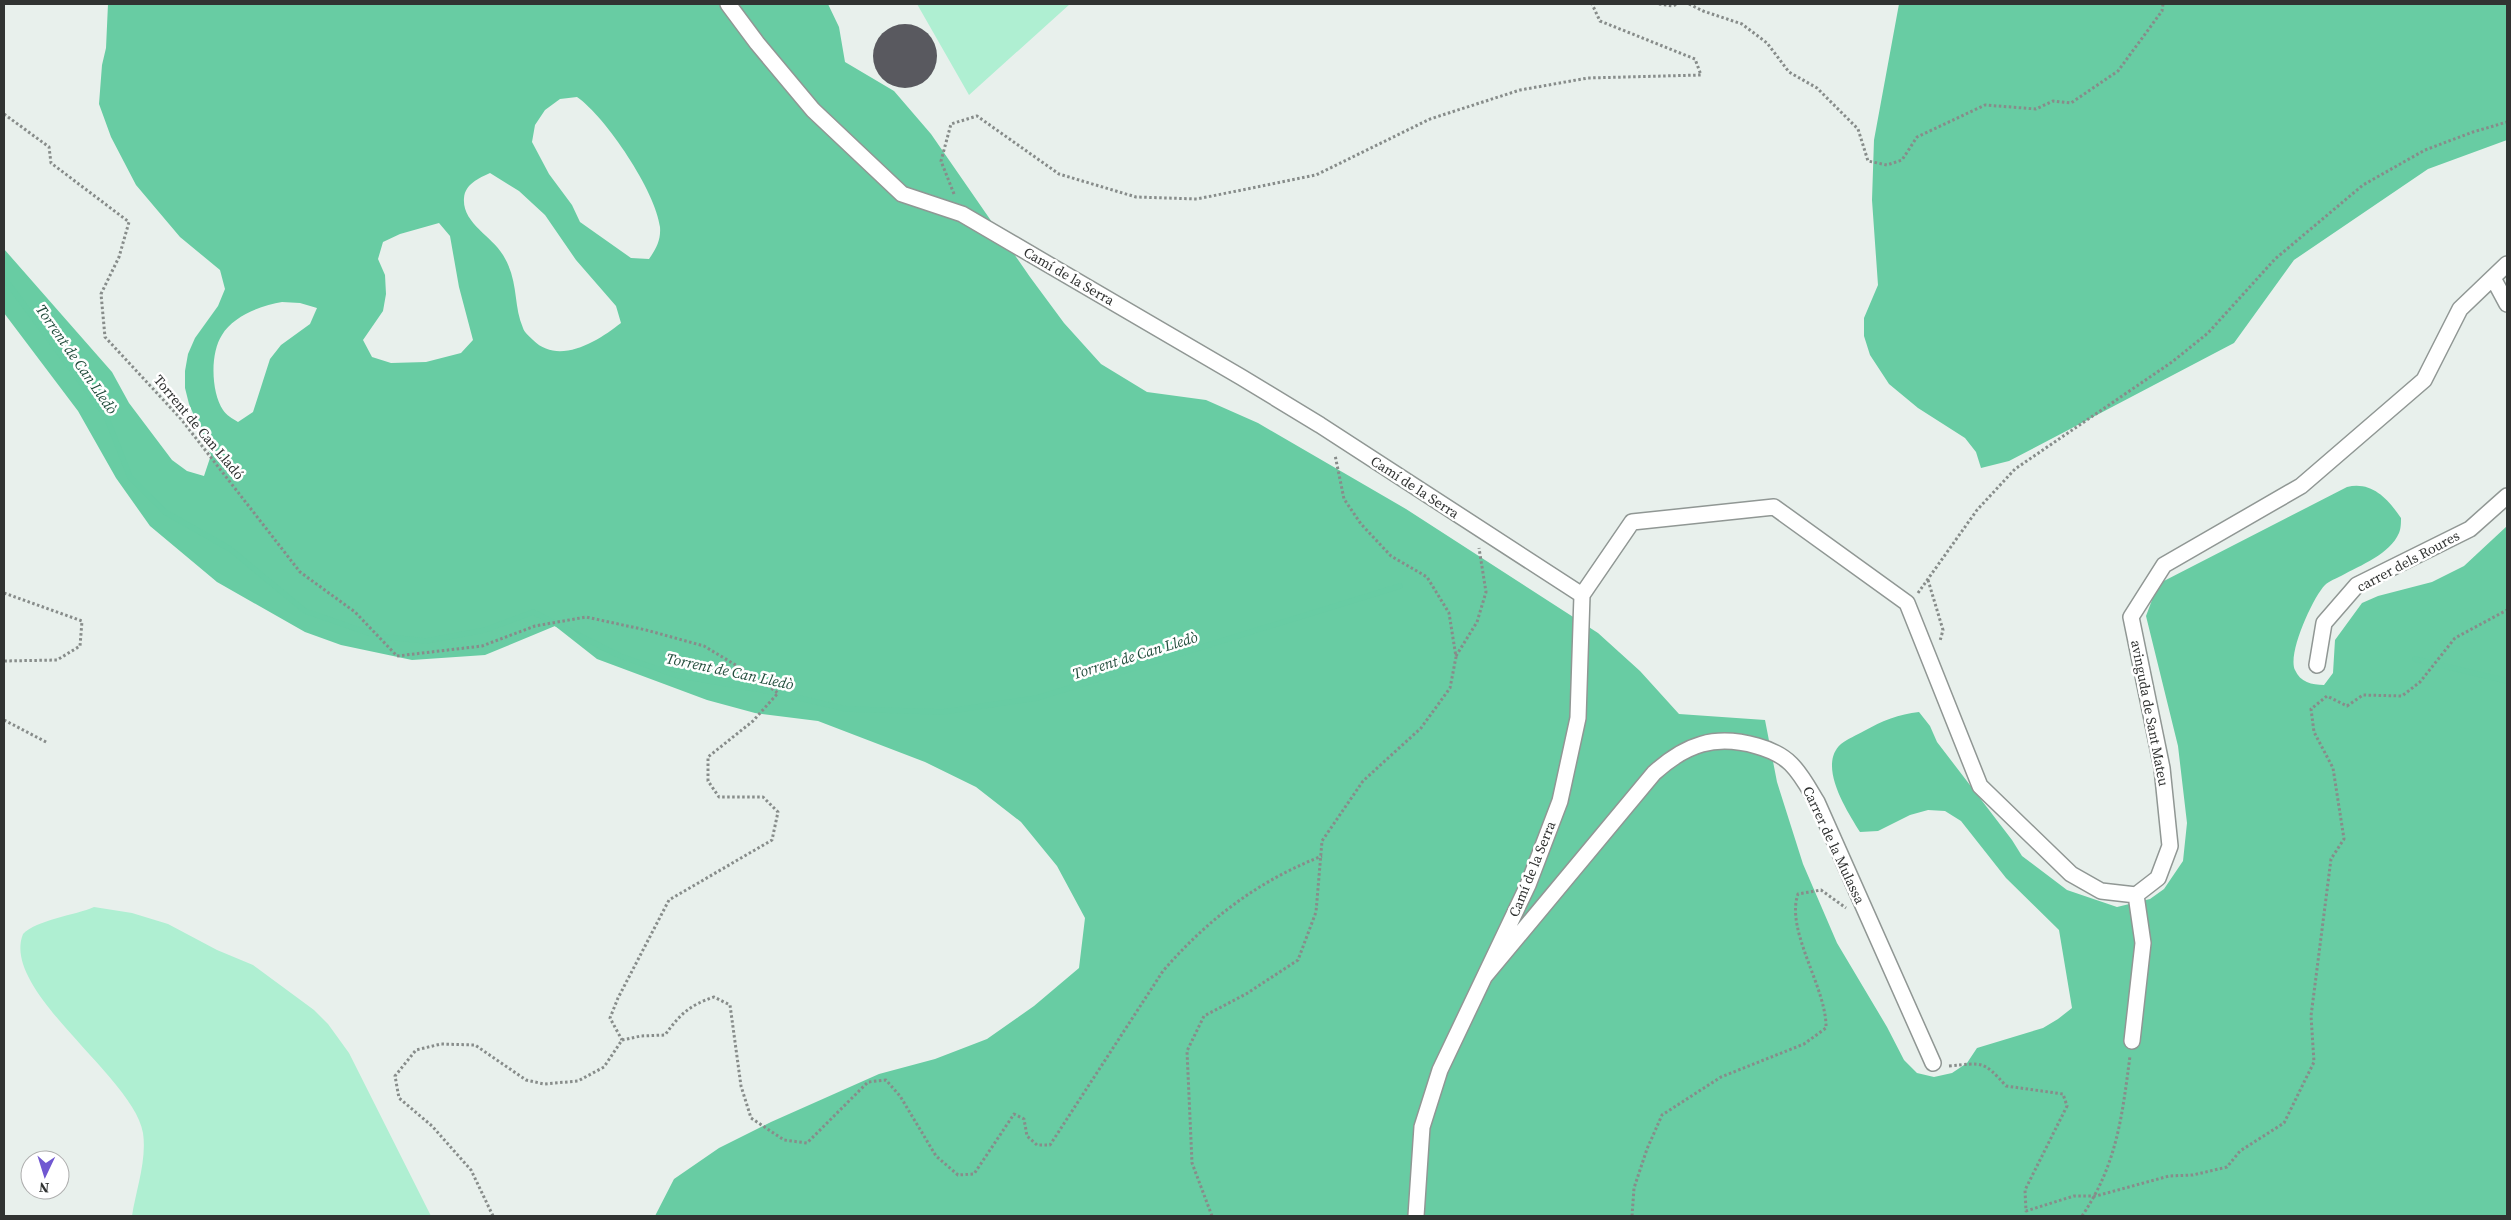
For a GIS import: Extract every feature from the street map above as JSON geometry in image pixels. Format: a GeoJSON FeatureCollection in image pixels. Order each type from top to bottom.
{"type":"FeatureCollection","features":[{"type":"Feature","properties":{"kind":"street","name":"Camí de la Serra"},"geometry":{"type":"LineString","coordinates":[[728,4],[757,43],[813,110],[902,194],[962,214],[1312,420],[1582,596],[1578,718],[1560,801],[1528,885],[1440,1070],[1422,1127],[1416,1216]]}},
{"type":"Feature","properties":{"kind":"street","name":"avinguda de Sant Mateu"},"geometry":{"type":"LineString","coordinates":[[2136,895],[2158,878],[2170,846],[2162,768],[2131,617],[2164,565],[2301,486],[2424,380],[2460,309],[2507,264]]}},
{"type":"Feature","properties":{"kind":"street"},"geometry":{"type":"LineString","coordinates":[[2493,278],[2507,304]]}},
{"type":"Feature","properties":{"kind":"street","name":"carrer dels Roures"},"geometry":{"type":"LineString","coordinates":[[2317,665],[2324,623],[2357,585],[2470,529],[2507,496]]}},
{"type":"Feature","properties":{"kind":"street"},"geometry":{"type":"LineString","coordinates":[[1582,596],[1632,522],[1774,507],[1907,603],[1980,786],[2071,874],[2101,891],[2136,895],[2143,943],[2132,1041]]}},
{"type":"Feature","properties":{"kind":"street","name":"Carrer de la Mulassa"},"geometry":{"type":"LineString","coordinates":[[1485,976],[1654,773],[1680,753],[1713,741],[1728,740],[1763,748],[1789,762],[1801,775],[1817,802],[1933,1063]]}},
{"type":"Feature","properties":{"kind":"path"},"geometry":{"type":"LineString","coordinates":[[962,214],[941,160],[951,124],[977,116],[1059,174],[1136,197],[1197,199],[1316,175],[1430,119],[1520,90],[1588,78],[1701,75],[1695,59],[1600,21],[1592,4]]}},
{"type":"Feature","properties":{"kind":"path"},"geometry":{"type":"LineString","coordinates":[[1659,4],[1673,6],[1677,4]]}},
{"type":"Feature","properties":{"kind":"path"},"geometry":{"type":"LineString","coordinates":[[1689,4],[1703,12],[1742,24],[1767,43],[1789,72],[1817,88],[1858,129],[1868,161],[1887,165],[1902,160],[1917,137],[1985,105],[2036,109],[2053,101],[2071,104],[2118,71],[2162,11],[2163,4]]}},
{"type":"Feature","properties":{"kind":"path","name":"Torrent de Can Lladó"},"geometry":{"type":"LineString","coordinates":[[4,114],[50,147],[51,163],[129,222],[119,257],[100,294],[105,337],[181,419],[300,572],[354,612],[398,656],[482,646],[536,626],[586,617],[646,630],[704,646],[778,693],[753,721],[708,757],[708,781],[718,797],[763,797],[778,812],[772,840],[669,900],[618,998],[610,1018],[622,1040]]}},
{"type":"Feature","properties":{"kind":"path"},"geometry":{"type":"LineString","coordinates":[[1927,652],[1941,640],[1943,630],[1928,579],[1977,510],[2015,469],[2172,362],[2208,333],[2275,259],[2363,185],[2425,150],[2473,132],[2507,122]]}},
{"type":"Feature","properties":{"kind":"path"},"geometry":{"type":"LineString","coordinates":[[1334,450],[1344,499],[1361,524],[1391,556],[1427,577],[1449,613],[1456,657]]}},
{"type":"Feature","properties":{"kind":"path"},"geometry":{"type":"LineString","coordinates":[[1212,1216],[1192,1162],[1187,1051],[1204,1016],[1246,994],[1298,960],[1316,912],[1322,841],[1363,781],[1421,728],[1450,688],[1456,657],[1476,622],[1486,592],[1475,526]]}},
{"type":"Feature","properties":{"kind":"path"},"geometry":{"type":"LineString","coordinates":[[4,593],[82,621],[80,646],[57,660],[4,661]]}},
{"type":"Feature","properties":{"kind":"path"},"geometry":{"type":"LineString","coordinates":[[1933,1063],[1945,1066],[1974,1064],[1988,1067],[2006,1086],[2063,1094],[2067,1106],[2025,1190],[2026,1211],[2074,1196],[2096,1196],[2170,1176],[2193,1175],[2227,1167],[2240,1150],[2284,1123],[2314,1062],[2311,1016],[2331,859],[2344,839],[2333,768],[2314,732],[2311,709],[2327,696],[2347,706],[2363,695],[2402,696],[2420,682],[2455,638],[2507,610]]}},
{"type":"Feature","properties":{"kind":"path"},"geometry":{"type":"LineString","coordinates":[[4,720],[48,743]]}},
{"type":"Feature","properties":{"kind":"path"},"geometry":{"type":"LineString","coordinates":[[493,1216],[472,1170],[432,1126],[398,1098],[395,1076],[416,1050],[441,1044],[475,1045],[526,1080],[544,1084],[578,1081],[604,1067],[622,1040],[641,1036],[665,1035],[676,1020],[694,1004],[714,997],[730,1005],[742,1086],[751,1118],[784,1140],[807,1143],[868,1082],[886,1080],[900,1096],[936,1156],[958,1175],[974,1174],[1014,1114],[1024,1119],[1027,1136],[1037,1145],[1050,1145],[1163,971],[1183,948],[1235,901],[1297,865],[1322,856]]}},
{"type":"Feature","properties":{"kind":"path"},"geometry":{"type":"LineString","coordinates":[[1632,1216],[1634,1188],[1647,1149],[1662,1115],[1720,1077],[1804,1044],[1826,1028],[1826,1012],[1808,962],[1794,906],[1798,894],[1821,890],[1848,910]]}},
{"type":"Feature","properties":{"kind":"path"},"geometry":{"type":"LineString","coordinates":[[2082,1216],[2096,1196],[2114,1156],[2132,1041]]}},
{"type":"Feature","properties":{"kind":"green space"},"geometry":{"type":"Polygon","coordinates":[[[108,4],[828,4],[839,27],[845,62],[894,91],[931,134],[1064,323],[1101,364],[1147,392],[1206,400],[1258,423],[1406,509],[1598,633],[1640,671],[1679,714],[1765,720],[1777,782],[1803,864],[1837,943],[1887,1027],[1904,1060],[1917,1073],[1934,1077],[1952,1073],[1967,1063],[1977,1048],[2043,1028],[2072,1008],[2059,930],[2006,878],[1961,821],[1945,811],[1928,810],[1910,815],[1878,831],[1860,832],[1842,800],[1833,776],[1832,764],[1834,753],[1841,744],[1884,721],[1904,714],[1919,712],[1930,726],[1937,742],[2012,840],[2022,856],[2067,890],[2117,907],[2150,899],[2164,889],[2183,861],[2187,823],[2178,746],[2146,616],[2158,584],[2347,487],[2356,486],[2372,489],[2391,504],[2401,518],[2401,528],[2395,540],[2382,553],[2325,585],[2308,613],[2302,626],[2295,652],[2295,670],[2303,680],[2324,685],[2333,673],[2335,640],[2362,603],[2378,596],[2432,582],[2464,566],[2507,526],[2507,1216],[655,1216],[674,1179],[719,1148],[771,1122],[879,1074],[935,1059],[987,1039],[1034,1006],[1079,968],[1085,918],[1057,866],[1021,822],[976,787],[925,762],[818,721],[755,713],[707,700],[597,659],[555,626],[485,655],[412,660],[341,645],[305,632],[217,582],[150,526],[116,478],[78,411],[4,313],[4,249],[112,372],[129,403],[172,460],[187,471],[204,476],[211,455],[189,404],[185,388],[185,371],[188,354],[195,338],[218,306],[225,289],[220,270],[180,237],[136,185],[111,137],[99,104],[102,65],[106,48],[108,4]],[[577,97],[560,99],[545,110],[535,125],[532,142],[549,174],[572,205],[580,222],[631,258],[649,259],[660,236],[660,227],[656,212],[640,176],[615,138],[589,107],[577,97]],[[490,173],[477,179],[465,193],[465,207],[472,222],[503,255],[514,283],[520,319],[524,330],[533,340],[543,347],[554,351],[566,351],[590,343],[621,323],[616,306],[576,260],[545,215],[519,191],[490,173]],[[439,223],[400,234],[383,242],[378,259],[385,275],[386,294],[383,311],[363,340],[372,357],[391,363],[426,362],[461,353],[473,340],[459,287],[450,236],[439,223]],[[282,302],[249,312],[233,322],[222,335],[215,352],[214,383],[216,393],[224,412],[238,422],[253,412],[270,359],[281,345],[310,324],[317,308],[300,303],[282,302]]]}},
{"type":"Feature","properties":{"kind":"green space"},"geometry":{"type":"Polygon","coordinates":[[[917,4],[1070,4],[969,95],[917,4]]]}},
{"type":"Feature","properties":{"kind":"green space"},"geometry":{"type":"Polygon","coordinates":[[[1899,4],[2507,4],[2507,140],[2428,169],[2294,260],[2234,343],[2009,461],[1981,468],[1976,452],[1965,438],[1918,408],[1889,384],[1870,355],[1864,336],[1864,318],[1878,285],[1872,200],[1874,140],[1899,4]]]}},
{"type":"Feature","properties":{"kind":"green space"},"geometry":{"type":"Polygon","coordinates":[[[94,907],[132,913],[168,924],[217,950],[253,965],[314,1010],[328,1024],[349,1053],[431,1216],[132,1216],[144,1154],[143,1133],[134,1111],[117,1086],[48,1007],[31,981],[21,957],[23,934],[29,929],[46,921],[94,907]]]}},
{"type":"Feature","properties":{"kind":"building"},"geometry":{"type":"Polygon","coordinates":[[[905,24],[923,29],[928,33],[932,38],[937,56],[932,74],[928,79],[923,83],[905,88],[887,83],[882,79],[878,74],[873,56],[878,38],[882,33],[887,29],[905,24]]]}},
{"type":"Feature","properties":{"kind":"waterway","name":"Torrent de Can Lledò"},"geometry":{"type":"LineString","coordinates":[[4,278],[106,416],[130,477],[165,512],[230,549],[305,611],[377,636],[426,641],[485,630],[533,612],[620,656],[675,675],[778,693],[846,709],[943,712],[1037,698],[1400,586]]}},
{"type":"Feature","properties":{"kind":"waterway"},"geometry":{"type":"LineString","coordinates":[[2415,659],[2507,681]]}}]}
